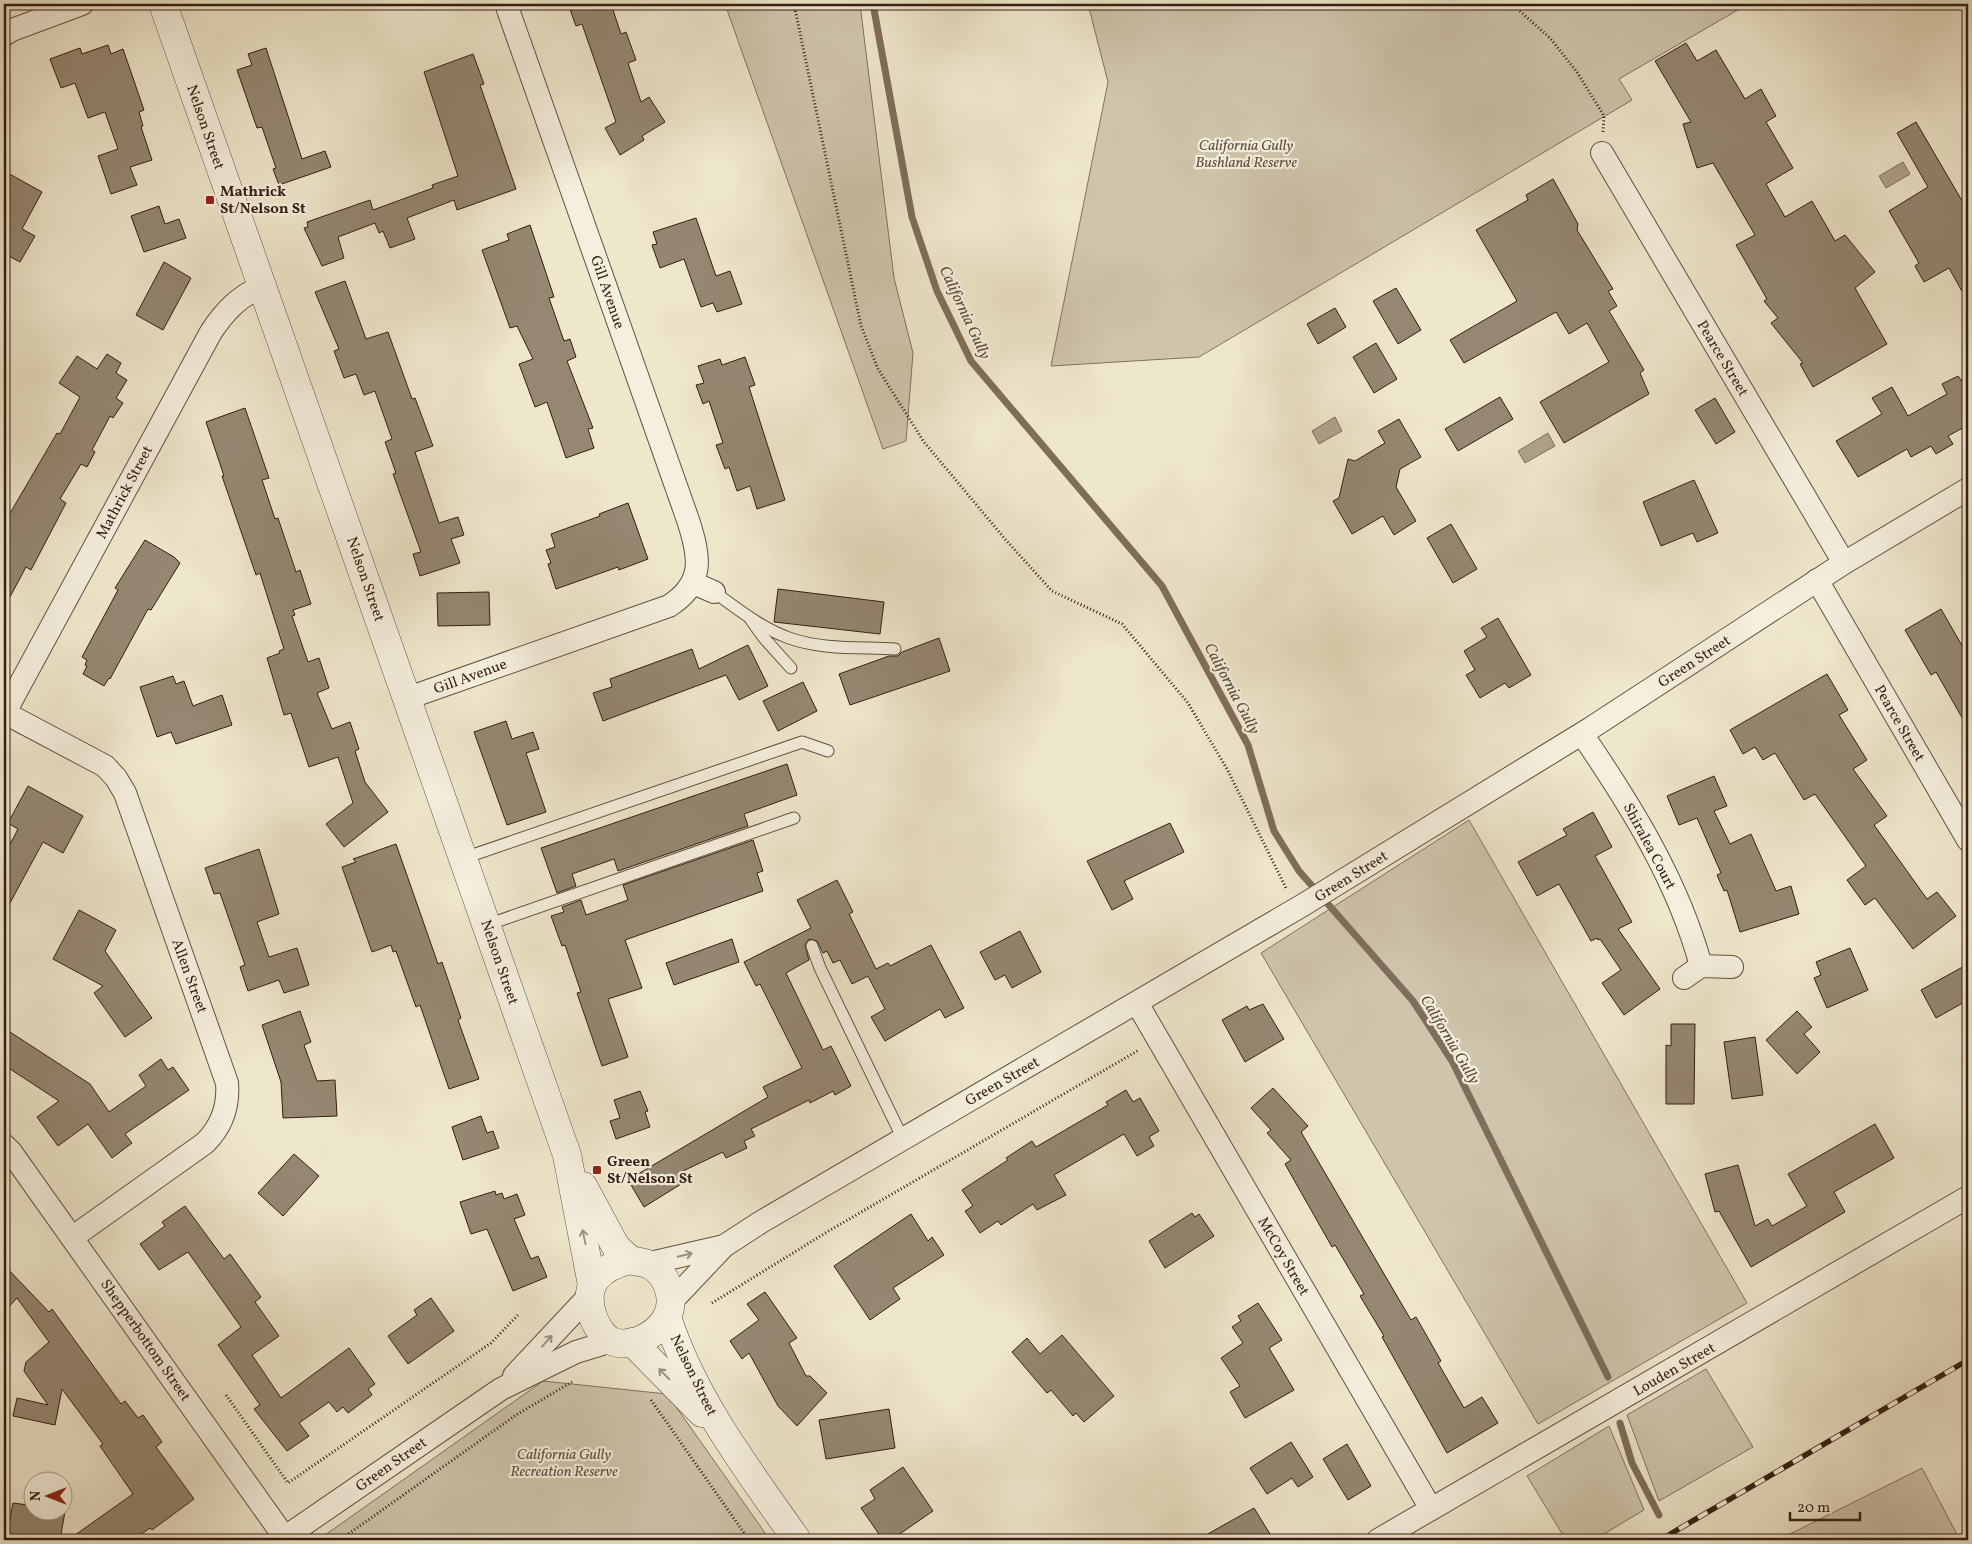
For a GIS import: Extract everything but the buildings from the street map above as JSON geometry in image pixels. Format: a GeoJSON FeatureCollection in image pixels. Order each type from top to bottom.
{"type":"FeatureCollection","features":[{"type":"Feature","properties":{"kind":"street"},"geometry":{"type":"LineString","coordinates":[[4,35],[12,30],[82,4]]}},
{"type":"Feature","properties":{"kind":"street","name":"Nelson Street"},"geometry":{"type":"LineString","coordinates":[[163,4],[567,1155],[616,1248],[638,1262]]}},
{"type":"Feature","properties":{"kind":"street","name":"Gill Avenue"},"geometry":{"type":"LineString","coordinates":[[408,698],[669,606],[684,596],[693,583],[697,571],[695,540],[506,4]]}},
{"type":"Feature","properties":{"kind":"street","name":"Pearce Street"},"geometry":{"type":"LineString","coordinates":[[1602,153],[1844,563]]}},
{"type":"Feature","properties":{"kind":"street","name":"Mathrick Street"},"geometry":{"type":"LineString","coordinates":[[4,713],[211,332],[232,305],[247,293],[262,286]]}},
{"type":"Feature","properties":{"kind":"street","name":"Green Street"},"geometry":{"type":"LineString","coordinates":[[669,1309],[724,1246],[1333,887],[1582,734],[1844,563],[1968,489]]}},
{"type":"Feature","properties":{"kind":"street","name":"Pearce Street"},"geometry":{"type":"LineString","coordinates":[[1817,580],[1968,840]]}},
{"type":"Feature","properties":{"kind":"street"},"geometry":{"type":"LineString","coordinates":[[693,583],[714,592]]}},
{"type":"Feature","properties":{"kind":"street","name":"Allen Street"},"geometry":{"type":"LineString","coordinates":[[4,713],[105,766],[125,792],[227,1083],[228,1100],[216,1132],[205,1143],[73,1237]]}},
{"type":"Feature","properties":{"kind":"street","name":"Shiralea Court"},"geometry":{"type":"LineString","coordinates":[[1582,734],[1642,826],[1686,915],[1692,972],[1732,967]]}},
{"type":"Feature","properties":{"kind":"street","name":"McCoy Street"},"geometry":{"type":"LineString","coordinates":[[1137,1003],[1431,1509]]}},
{"type":"Feature","properties":{"kind":"street","name":"Shepperbottom Street"},"geometry":{"type":"LineString","coordinates":[[4,1145],[73,1237],[283,1539]]}},
{"type":"Feature","properties":{"kind":"street","name":"Nelson Street"},"geometry":{"type":"LineString","coordinates":[[567,1155],[590,1290]]}},
{"type":"Feature","properties":{"kind":"street","name":"Louden Street"},"geometry":{"type":"LineString","coordinates":[[1378,1540],[1968,1197]]}},
{"type":"Feature","properties":{"kind":"street","name":"Green Street"},"geometry":{"type":"LineString","coordinates":[[638,1262],[724,1246]]}},
{"type":"Feature","properties":{"kind":"street"},"geometry":{"type":"LineString","coordinates":[[638,1262],[662,1276],[669,1288],[669,1309],[654,1332],[622,1342],[602,1333],[595,1322],[590,1290],[600,1273],[611,1266],[638,1262]]}},
{"type":"Feature","properties":{"kind":"street","name":"Green Street"},"geometry":{"type":"LineString","coordinates":[[501,1389],[590,1290]]}},
{"type":"Feature","properties":{"kind":"street","name":"Nelson Street"},"geometry":{"type":"LineString","coordinates":[[669,1309],[677,1346],[723,1433],[798,1540]]}},
{"type":"Feature","properties":{"kind":"street","name":"Nelson Street"},"geometry":{"type":"LineString","coordinates":[[622,1342],[723,1433]]}},
{"type":"Feature","properties":{"kind":"street","name":"Green Street"},"geometry":{"type":"LineString","coordinates":[[283,1539],[501,1389],[576,1352],[622,1342]]}},
{"type":"Feature","properties":{"kind":"lane"},"geometry":{"type":"LineString","coordinates":[[714,592],[750,619],[789,638],[823,645],[895,649]]}},
{"type":"Feature","properties":{"kind":"lane"},"geometry":{"type":"LineString","coordinates":[[750,619],[791,668]]}},
{"type":"Feature","properties":{"kind":"lane"},"geometry":{"type":"LineString","coordinates":[[464,858],[802,742],[828,751]]}},
{"type":"Feature","properties":{"kind":"lane"},"geometry":{"type":"LineString","coordinates":[[487,925],[794,818]]}},
{"type":"Feature","properties":{"kind":"lane"},"geometry":{"type":"LineString","coordinates":[[812,946],[820,968],[903,1139]]}},
{"type":"Feature","properties":{"kind":"path"},"geometry":{"type":"LineString","coordinates":[[794,4],[861,326],[878,369],[924,442],[1052,591],[1122,624],[1188,703],[1227,769],[1300,907]]}},
{"type":"Feature","properties":{"kind":"path"},"geometry":{"type":"LineString","coordinates":[[1512,4],[1550,38],[1577,72],[1604,116],[1602,153]]}},
{"type":"Feature","properties":{"kind":"path"},"geometry":{"type":"LineString","coordinates":[[712,1303],[827,1232],[1145,1047]]}},
{"type":"Feature","properties":{"kind":"path"},"geometry":{"type":"LineString","coordinates":[[226,1395],[288,1483],[491,1344],[518,1315]]}},
{"type":"Feature","properties":{"kind":"path"},"geometry":{"type":"LineString","coordinates":[[340,1540],[516,1415],[574,1381]]}},
{"type":"Feature","properties":{"kind":"path"},"geometry":{"type":"LineString","coordinates":[[646,1393],[749,1540]]}},
{"type":"Feature","properties":{"kind":"green space"},"geometry":{"type":"Polygon","coordinates":[[[725,4],[860,4],[894,278],[913,353],[906,441],[883,449],[725,4]]]}},
{"type":"Feature","properties":{"kind":"green space","name":"California Gully Bushland Reserve"},"geometry":{"type":"Polygon","coordinates":[[[1088,4],[1748,4],[1619,79],[1632,100],[1199,357],[1051,366],[1108,82],[1088,4]]]}},
{"type":"Feature","properties":{"kind":"green space"},"geometry":{"type":"Polygon","coordinates":[[[1469,820],[1747,1303],[1538,1424],[1261,953],[1469,820]]]}},
{"type":"Feature","properties":{"kind":"green space"},"geometry":{"type":"Polygon","coordinates":[[[1706,1369],[1753,1447],[1659,1501],[1627,1415],[1706,1369]]]}},
{"type":"Feature","properties":{"kind":"green space","name":"California Gully Recreation Reserve"},"geometry":{"type":"Polygon","coordinates":[[[543,1381],[667,1394],[770,1540],[318,1540],[543,1381]]]}},
{"type":"Feature","properties":{"kind":"green space"},"geometry":{"type":"Polygon","coordinates":[[[1609,1426],[1644,1510],[1594,1540],[1566,1540],[1527,1476],[1609,1426]]]}},
{"type":"Feature","properties":{"kind":"green space"},"geometry":{"type":"Polygon","coordinates":[[[1922,1468],[1960,1540],[1778,1540],[1922,1468]]]}},
{"type":"Feature","properties":{"kind":"shaded area"},"geometry":{"type":"Polygon","coordinates":[[[1903,162],[1910,174],[1886,188],[1879,176],[1903,162]]]}},
{"type":"Feature","properties":{"kind":"shaded area"},"geometry":{"type":"Polygon","coordinates":[[[1335,417],[1342,431],[1319,444],[1312,431],[1335,417]]]}},
{"type":"Feature","properties":{"kind":"shaded area"},"geometry":{"type":"Polygon","coordinates":[[[1548,433],[1555,446],[1525,463],[1518,451],[1548,433]]]}},
{"type":"Feature","properties":{"kind":"waterway","name":"California Gully"},"geometry":{"type":"LineString","coordinates":[[873,4],[912,217],[937,291],[971,361],[1162,586],[1248,745],[1274,831],[1299,871],[1413,1001],[1452,1061],[1608,1377]]}},
{"type":"Feature","properties":{"kind":"waterway","name":"California Gully"},"geometry":{"type":"LineString","coordinates":[[1620,1423],[1632,1463],[1659,1515]]}},
{"type":"Feature","properties":{"kind":"railway"},"geometry":{"type":"LineString","coordinates":[[1660,1540],[1968,1360]]}},
{"type":"Feature","properties":{"kind":"place","name":"Mathrick St/Nelson St"},"geometry":{"type":"Point","coordinates":[210,200]}},
{"type":"Feature","properties":{"kind":"place","name":"Green St/Nelson St"},"geometry":{"type":"Point","coordinates":[597,1170]}}]}
